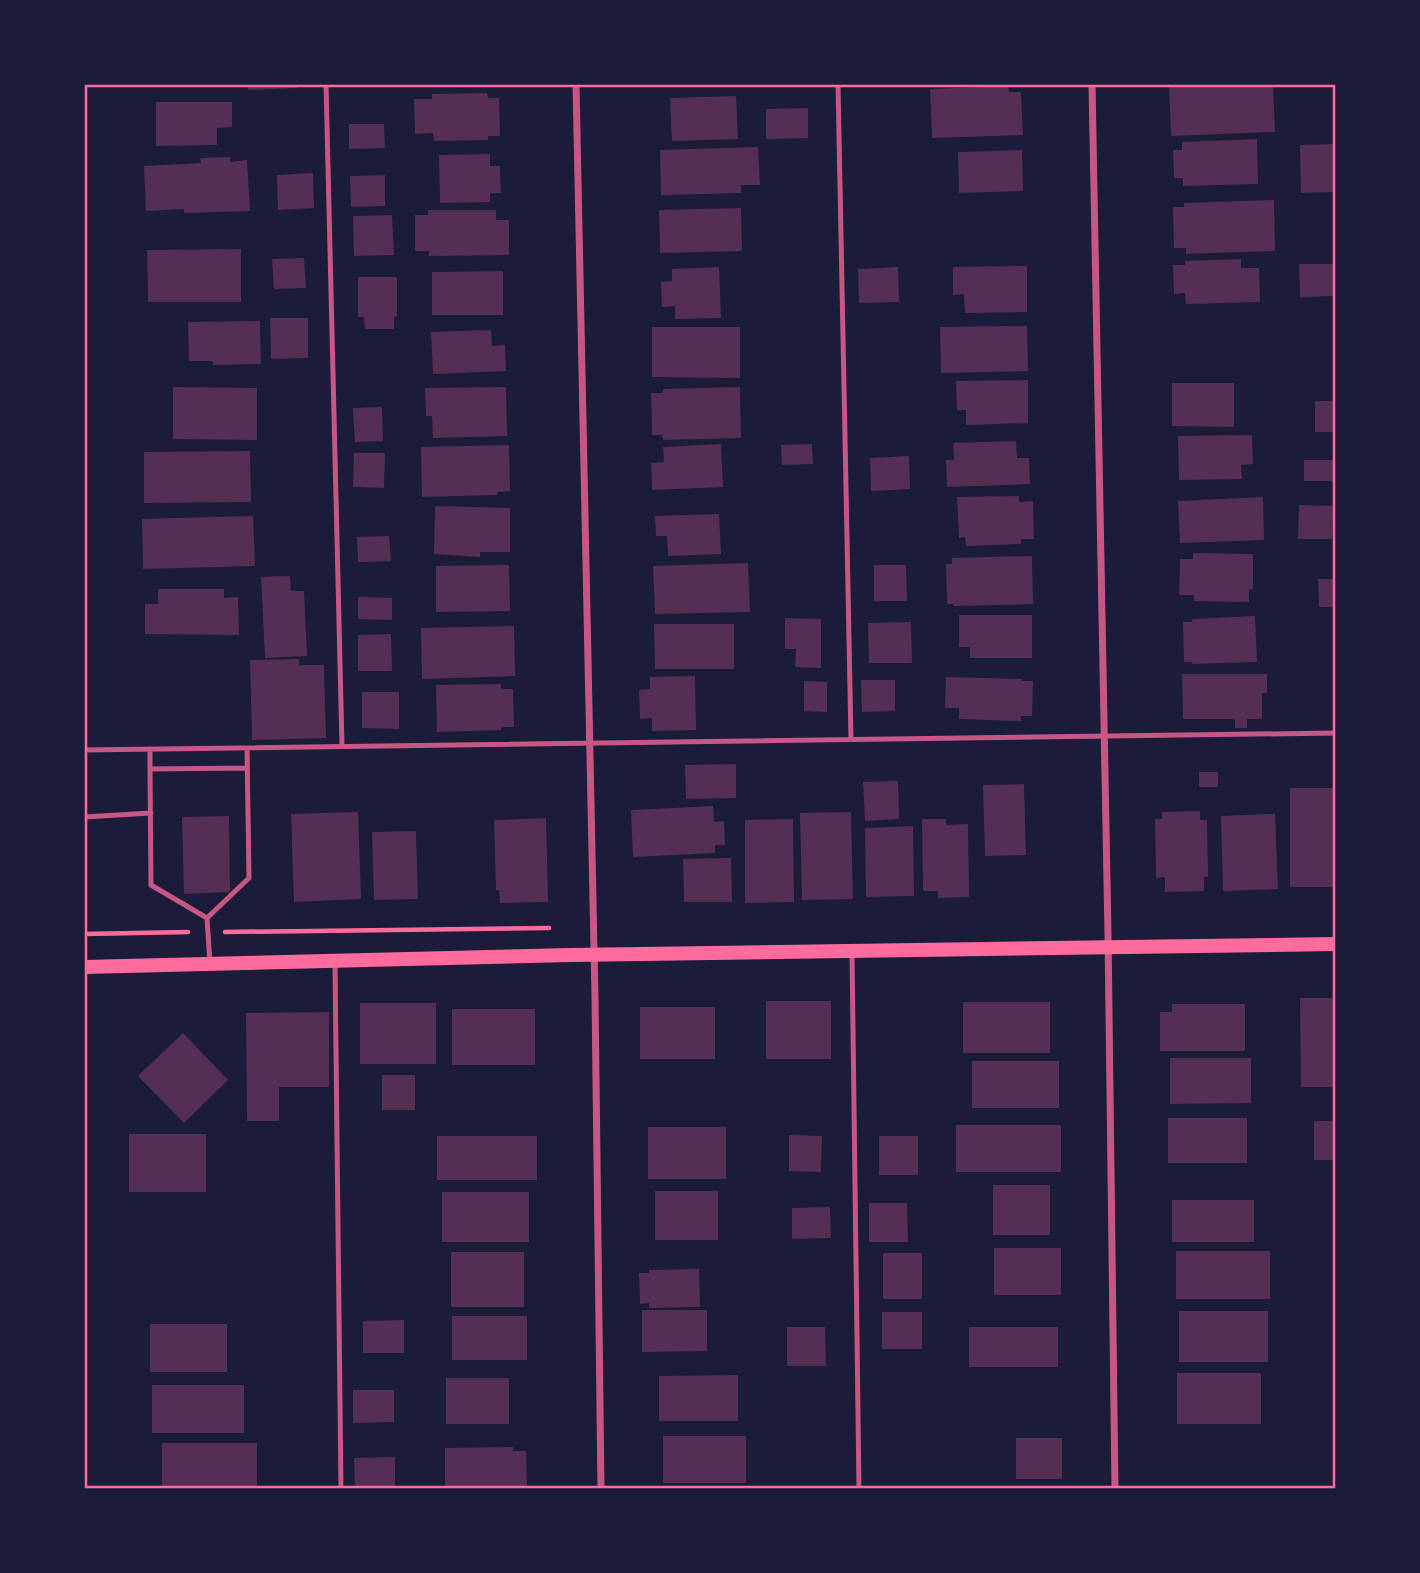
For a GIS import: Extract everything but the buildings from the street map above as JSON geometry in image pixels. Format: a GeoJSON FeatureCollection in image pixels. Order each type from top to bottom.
{"type":"FeatureCollection","features":[{"type":"Feature","properties":{"kind":"main road"},"geometry":{"type":"LineString","coordinates":[[84,967],[594,955],[1336,944]]}},
{"type":"Feature","properties":{"kind":"street"},"geometry":{"type":"LineString","coordinates":[[576,84],[591,743],[601,1489]]}},
{"type":"Feature","properties":{"kind":"street"},"geometry":{"type":"LineString","coordinates":[[1092,84],[1115,1489]]}},
{"type":"Feature","properties":{"kind":"lane"},"geometry":{"type":"LineString","coordinates":[[326,84],[342,746]]}},
{"type":"Feature","properties":{"kind":"lane"},"geometry":{"type":"LineString","coordinates":[[838,84],[851,740]]}},
{"type":"Feature","properties":{"kind":"lane"},"geometry":{"type":"LineString","coordinates":[[84,750],[1336,733]]}},
{"type":"Feature","properties":{"kind":"lane"},"geometry":{"type":"LineString","coordinates":[[207,918],[249,878],[247,748]]}},
{"type":"Feature","properties":{"kind":"lane"},"geometry":{"type":"LineString","coordinates":[[150,749],[151,885],[207,918]]}},
{"type":"Feature","properties":{"kind":"lane"},"geometry":{"type":"LineString","coordinates":[[150,769],[247,768]]}},
{"type":"Feature","properties":{"kind":"lane"},"geometry":{"type":"LineString","coordinates":[[84,817],[151,813]]}},
{"type":"Feature","properties":{"kind":"lane"},"geometry":{"type":"LineString","coordinates":[[207,918],[210,964]]}},
{"type":"Feature","properties":{"kind":"lane"},"geometry":{"type":"LineString","coordinates":[[852,951],[859,1489]]}},
{"type":"Feature","properties":{"kind":"lane"},"geometry":{"type":"LineString","coordinates":[[335,961],[341,1489]]}},
{"type":"Feature","properties":{"kind":"path"},"geometry":{"type":"LineString","coordinates":[[236,932],[557,928]]}},
{"type":"Feature","properties":{"kind":"path"},"geometry":{"type":"LineString","coordinates":[[84,934],[193,932]]}}]}
